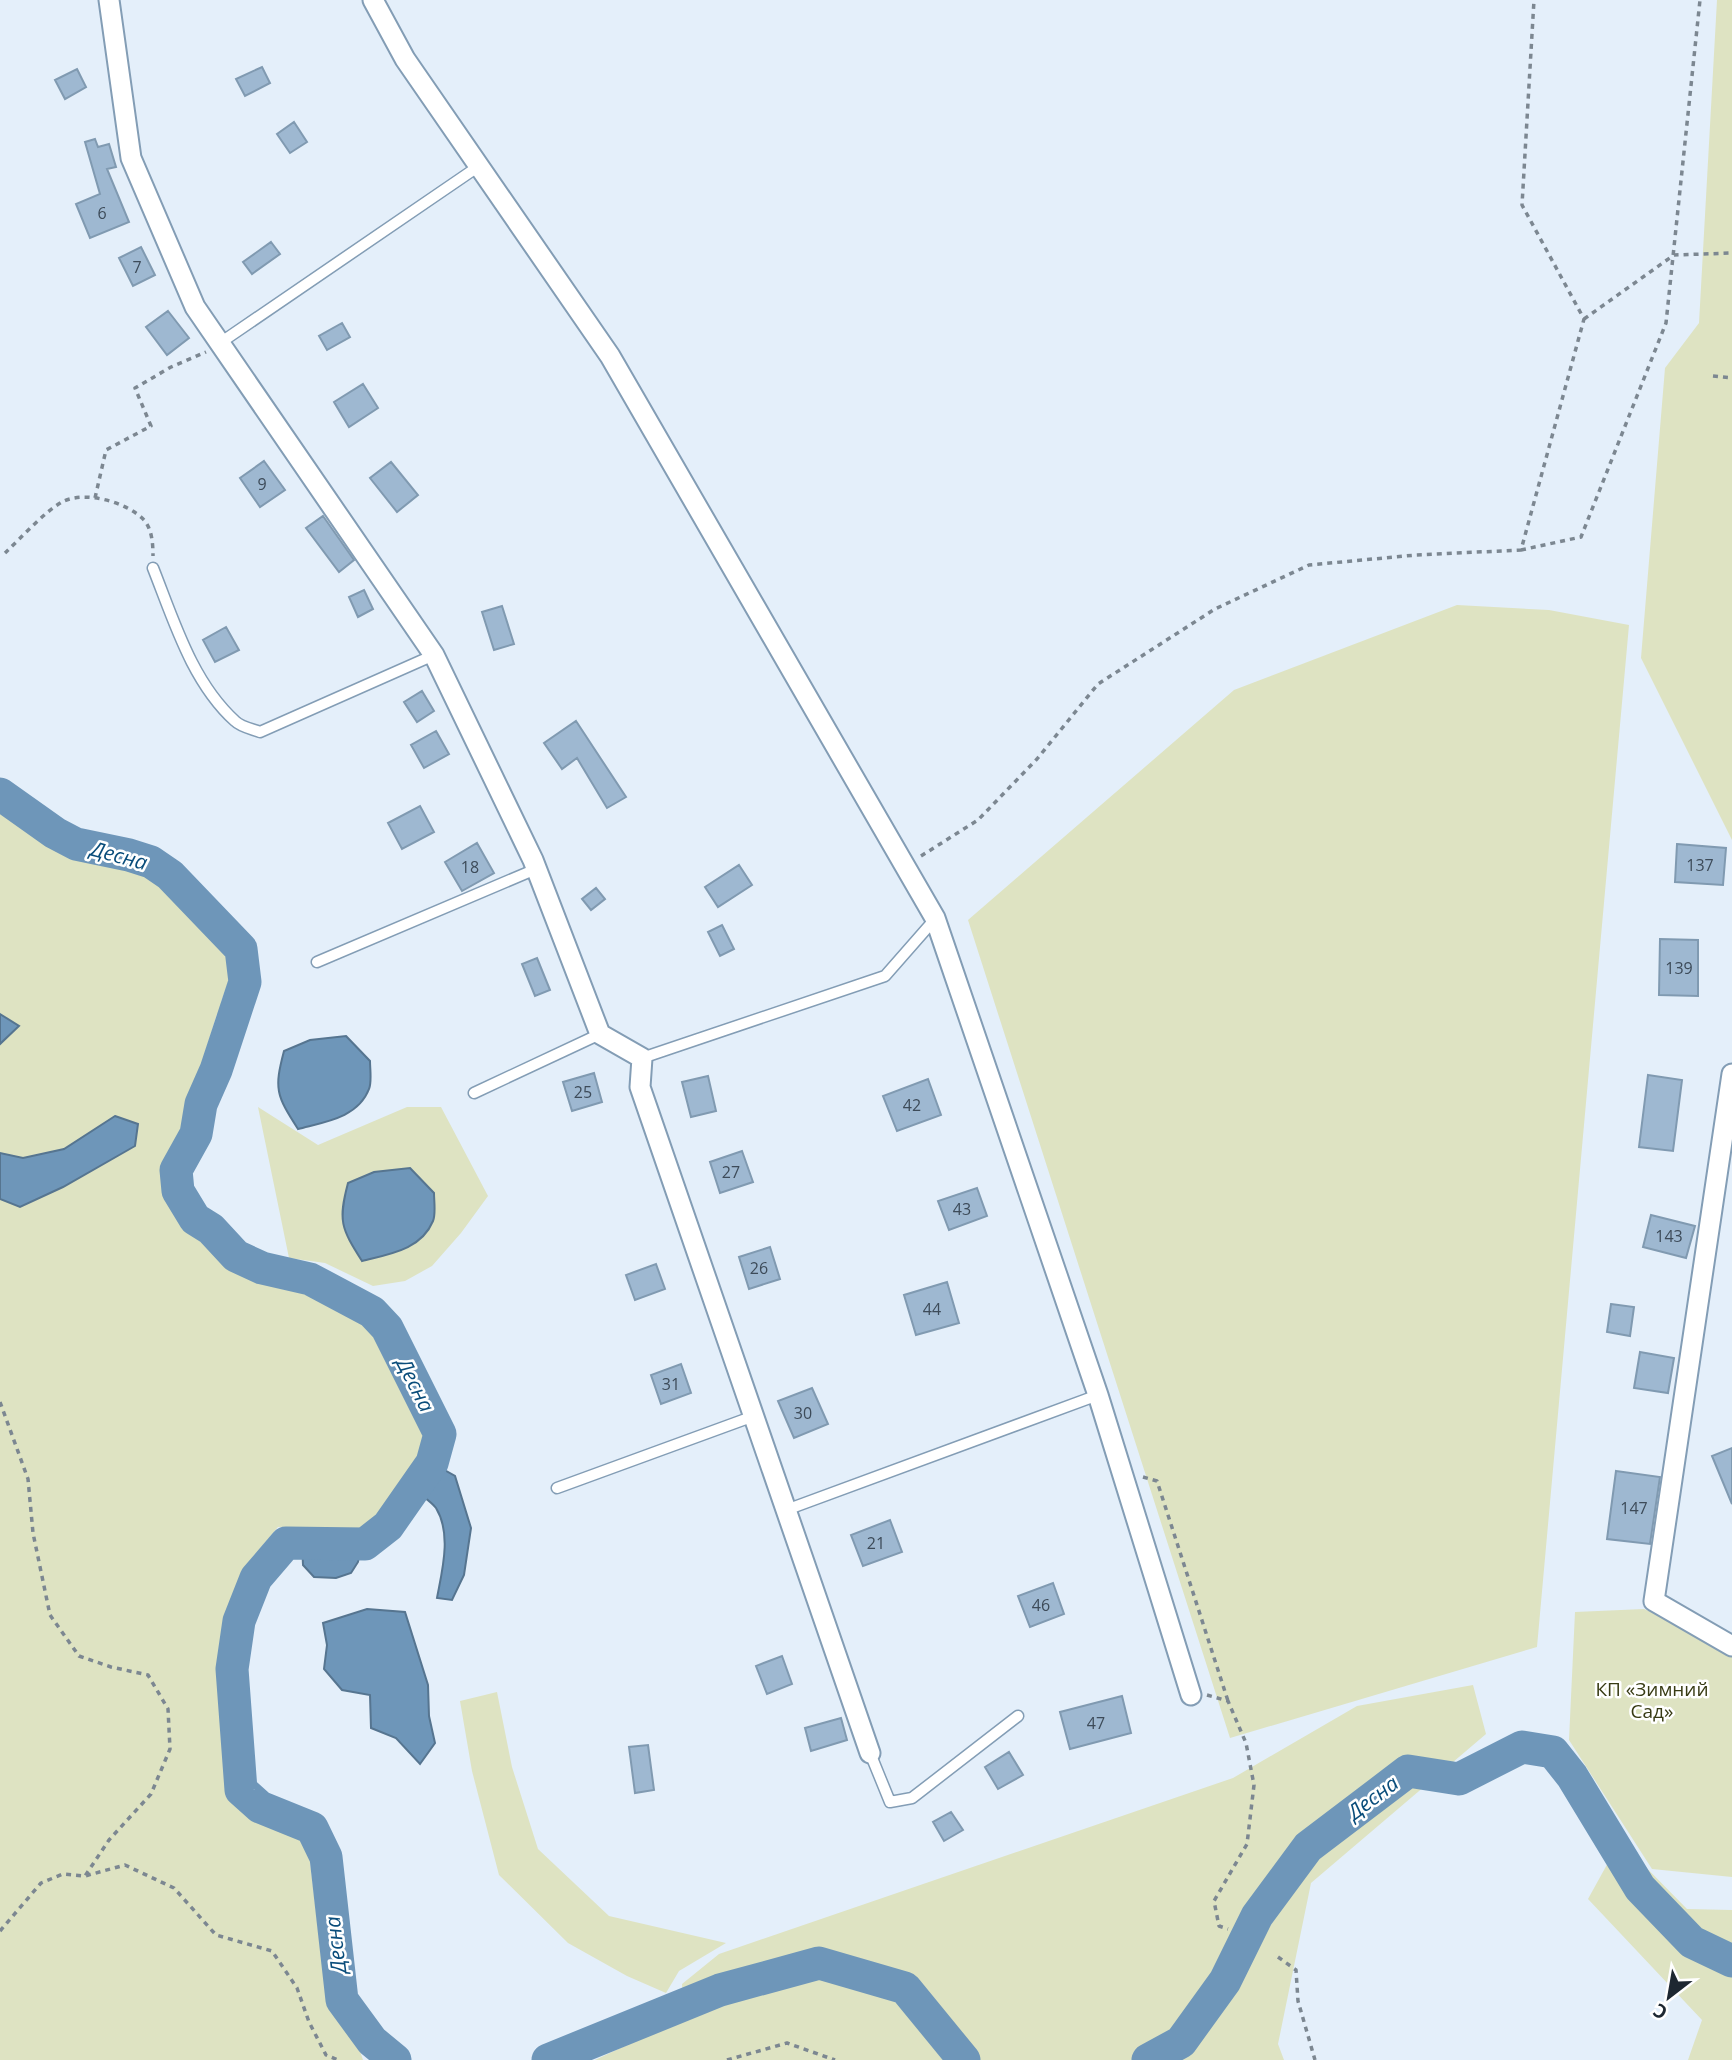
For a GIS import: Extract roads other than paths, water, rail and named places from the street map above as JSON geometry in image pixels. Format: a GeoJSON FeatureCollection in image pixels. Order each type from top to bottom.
{"type":"FeatureCollection","features":[{"type":"Feature","properties":{"kind":"street"},"geometry":{"type":"LineString","coordinates":[[109,0],[131,158],[195,307],[435,655],[536,869],[600,1034],[642,1058],[640,1087],[870,1754]]}},
{"type":"Feature","properties":{"kind":"street"},"geometry":{"type":"LineString","coordinates":[[373,0],[405,59],[610,356],[936,918],[1098,1395],[1191,1695]]}},
{"type":"Feature","properties":{"kind":"street"},"geometry":{"type":"LineString","coordinates":[[1732,1074],[1654,1601],[1732,1646]]}},
{"type":"Feature","properties":{"kind":"lane"},"geometry":{"type":"LineString","coordinates":[[219,343],[479,166]]}},
{"type":"Feature","properties":{"kind":"lane"},"geometry":{"type":"LineString","coordinates":[[153,568],[181,641],[200,679],[237,723],[260,732],[435,655]]}},
{"type":"Feature","properties":{"kind":"lane"},"geometry":{"type":"LineString","coordinates":[[317,962],[536,869]]}},
{"type":"Feature","properties":{"kind":"lane"},"geometry":{"type":"LineString","coordinates":[[642,1058],[885,976],[936,918]]}},
{"type":"Feature","properties":{"kind":"lane"},"geometry":{"type":"LineString","coordinates":[[474,1093],[600,1034]]}},
{"type":"Feature","properties":{"kind":"lane"},"geometry":{"type":"LineString","coordinates":[[786,1510],[1098,1395]]}},
{"type":"Feature","properties":{"kind":"lane"},"geometry":{"type":"LineString","coordinates":[[557,1488],[754,1416]]}},
{"type":"Feature","properties":{"kind":"lane"},"geometry":{"type":"LineString","coordinates":[[870,1754],[890,1802],[912,1798],[1018,1716]]}},
{"type":"Feature","properties":{"kind":"water"},"geometry":{"type":"Polygon","coordinates":[[[0,1014],[19,1026],[0,1044],[0,1014]]]}},
{"type":"Feature","properties":{"kind":"water"},"geometry":{"type":"Polygon","coordinates":[[[346,1036],[370,1061],[371,1079],[364,1099],[349,1113],[298,1129],[279,1092],[279,1074],[284,1051],[310,1040],[346,1036]]]}},
{"type":"Feature","properties":{"kind":"water"},"geometry":{"type":"Polygon","coordinates":[[[115,1116],[138,1124],[135,1146],[63,1187],[20,1207],[0,1199],[0,1153],[23,1158],[64,1149],[115,1116]]]}},
{"type":"Feature","properties":{"kind":"water"},"geometry":{"type":"Polygon","coordinates":[[[410,1168],[434,1193],[435,1211],[428,1231],[412,1245],[362,1261],[343,1224],[348,1183],[374,1172],[410,1168]]]}},
{"type":"Feature","properties":{"kind":"water"},"geometry":{"type":"Polygon","coordinates":[[[432,1463],[455,1476],[471,1528],[464,1575],[452,1600],[437,1598],[445,1541],[441,1518],[434,1505],[414,1489],[432,1463]]]}},
{"type":"Feature","properties":{"kind":"water"},"geometry":{"type":"Polygon","coordinates":[[[302,1543],[361,1544],[358,1562],[351,1573],[336,1578],[314,1577],[303,1565],[302,1543]]]}},
{"type":"Feature","properties":{"kind":"water"},"geometry":{"type":"Polygon","coordinates":[[[367,1609],[405,1612],[428,1685],[429,1716],[435,1743],[420,1764],[396,1738],[371,1728],[370,1695],[342,1690],[324,1669],[327,1645],[323,1623],[367,1609]]]}},
{"type":"Feature","properties":{"kind":"waterway","name":"Десна"},"geometry":{"type":"LineString","coordinates":[[0,794],[55,833],[76,844],[151,862],[170,875],[241,949],[245,982],[216,1070],[201,1104],[196,1134],[176,1170],[178,1191],[195,1219],[211,1229],[236,1256],[262,1268],[310,1279],[372,1312],[387,1328],[440,1434],[432,1463],[388,1526],[365,1544],[286,1543],[256,1578],[239,1621],[232,1669],[241,1790],[260,1807],[312,1828],[326,1857],[342,2000],[372,2041],[395,2060]]}},
{"type":"Feature","properties":{"kind":"waterway","name":"Десна"},"geometry":{"type":"LineString","coordinates":[[1148,2060],[1181,2042],[1225,1981],[1257,1916],[1308,1847],[1408,1771],[1459,1779],[1522,1747],[1553,1752],[1572,1776],[1640,1888],[1692,1942],[1732,1961]]}},
{"type":"Feature","properties":{"kind":"waterway","name":"Десна"},"geometry":{"type":"LineString","coordinates":[[548,2060],[720,1990],[819,1963],[905,1988],[964,2060]]}},
{"type":"Feature","properties":{"kind":"park label","name":"КП «Зимний Сад»"},"geometry":{"type":"Point","coordinates":[1652,1700]}}]}
